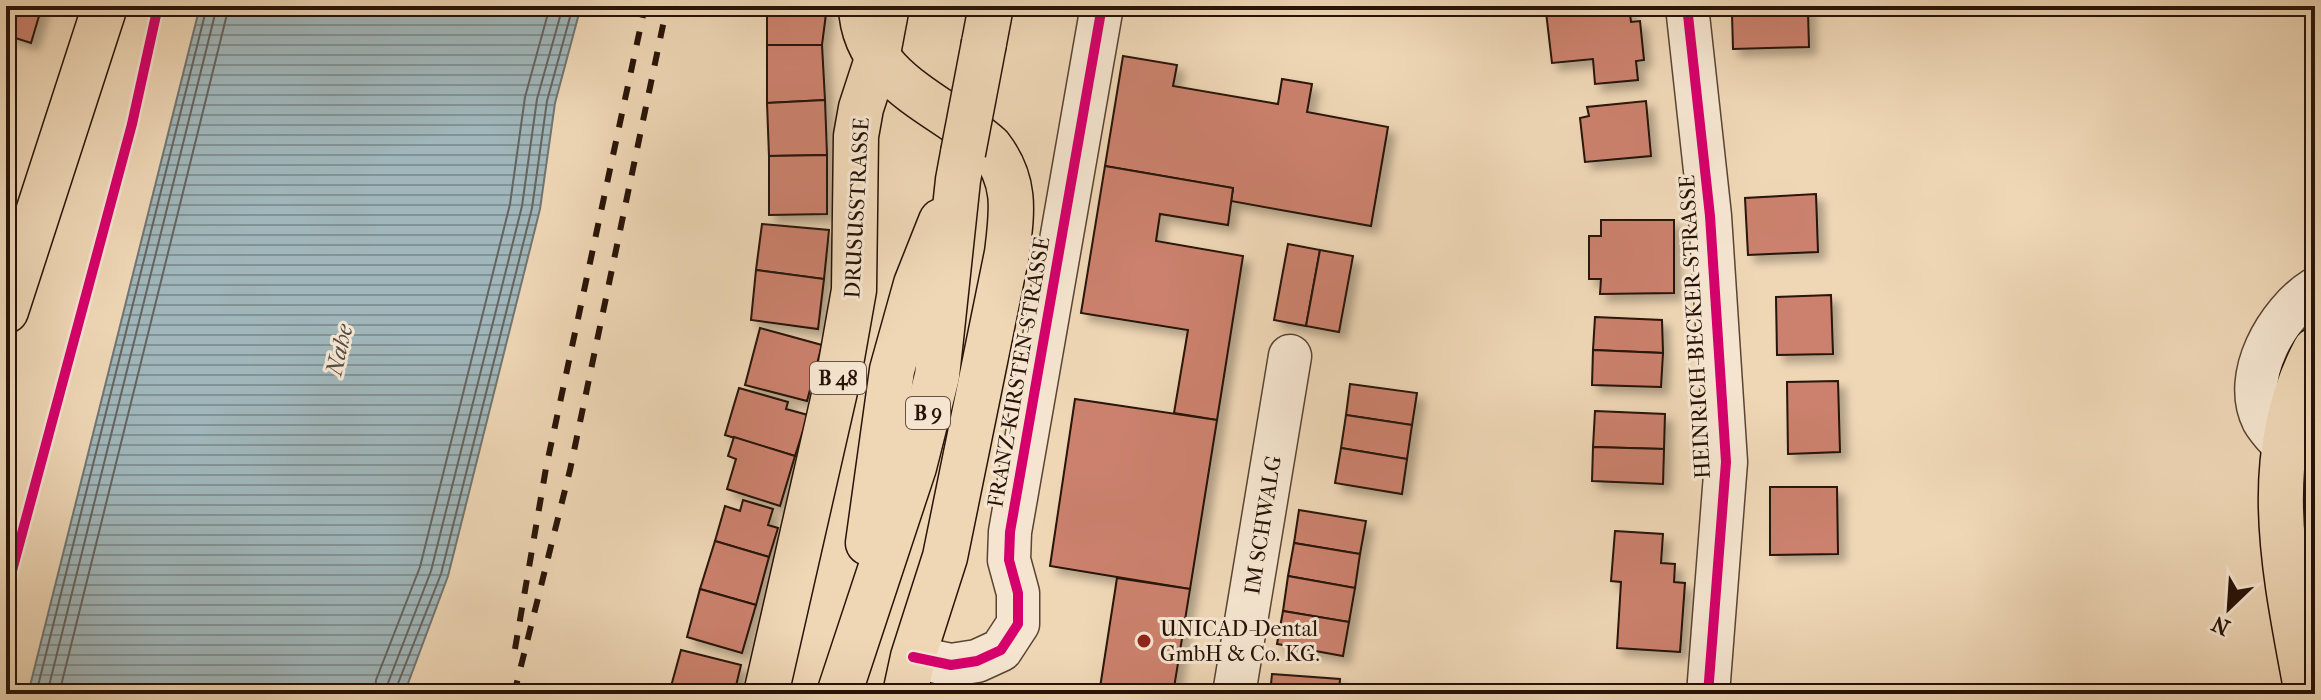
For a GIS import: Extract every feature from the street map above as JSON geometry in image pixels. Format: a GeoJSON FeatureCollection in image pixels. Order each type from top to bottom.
{"type":"FeatureCollection","features":[{"type":"Feature","properties":{"kind":"main road"},"geometry":{"type":"LineString","coordinates":[[6,311],[105,6]]}},
{"type":"Feature","properties":{"kind":"main road"},"geometry":{"type":"LineString","coordinates":[[861,6],[865,33],[877,59],[893,76],[990,147],[1002,162],[1012,208],[1007,253],[945,557],[909,676]]}},
{"type":"Feature","properties":{"kind":"main road","name":"DRUSUSSTRASSE"},"geometry":{"type":"LineString","coordinates":[[766,694],[840,369],[854,290],[856,136],[861,108],[877,59],[887,6]]}},
{"type":"Feature","properties":{"kind":"main road","name":"B 9"},"geometry":{"type":"LineString","coordinates":[[839,694],[914,467],[937,376],[958,180],[987,25]]}},
{"type":"Feature","properties":{"kind":"main road"},"geometry":{"type":"LineString","coordinates":[[2307,694],[2281,539],[2279,502],[2283,445],[2298,387],[2315,350]]}},
{"type":"Feature","properties":{"kind":"street","name":"FRANZ-KIRSTEN-STRASSE"},"geometry":{"type":"LineString","coordinates":[[909,676],[977,661],[1001,650],[1018,624],[1018,593],[1009,560],[1010,532],[1102,6]]}},
{"type":"Feature","properties":{"kind":"street","name":"HEINRICH-BECKER-STRASSE"},"geometry":{"type":"LineString","coordinates":[[1687,6],[1710,216],[1726,462],[1708,694]]}},
{"type":"Feature","properties":{"kind":"street"},"geometry":{"type":"LineString","coordinates":[[2283,445],[2263,420],[2255,383],[2274,330],[2305,295],[2315,289]]}},
{"type":"Feature","properties":{"kind":"street","name":"IM SCHWALG"},"geometry":{"type":"LineString","coordinates":[[1234,694],[1290,356]]}},
{"type":"Feature","properties":{"kind":"path"},"geometry":{"type":"LineString","coordinates":[[6,593],[132,124],[158,6]]}},
{"type":"Feature","properties":{"kind":"water","name":"Nahe"},"geometry":{"type":"Polygon","coordinates":[[[200,6],[581,6],[555,103],[540,209],[448,576],[404,694],[28,694],[200,6]]]}},
{"type":"Feature","properties":{"kind":"building"},"geometry":{"type":"Polygon","coordinates":[[[6,6],[42,6],[31,43],[6,35],[6,6]]]}},
{"type":"Feature","properties":{"kind":"building"},"geometry":{"type":"Polygon","coordinates":[[[767,6],[827,6],[822,45],[767,45],[767,6]]]}},
{"type":"Feature","properties":{"kind":"building"},"geometry":{"type":"Polygon","coordinates":[[[1629,6],[1631,22],[1640,21],[1644,60],[1636,61],[1638,80],[1595,84],[1593,59],[1552,63],[1546,12],[1629,6]]]}},
{"type":"Feature","properties":{"kind":"building"},"geometry":{"type":"Polygon","coordinates":[[[1731,6],[1808,6],[1808,12],[1732,14],[1731,6]]]}},
{"type":"Feature","properties":{"kind":"building"},"geometry":{"type":"Polygon","coordinates":[[[1808,12],[1809,47],[1733,49],[1732,14],[1808,12]]]}},
{"type":"Feature","properties":{"kind":"building"},"geometry":{"type":"Polygon","coordinates":[[[767,45],[822,45],[825,100],[767,103],[767,45]]]}},
{"type":"Feature","properties":{"kind":"building"},"geometry":{"type":"Polygon","coordinates":[[[1123,56],[1177,65],[1173,86],[1278,104],[1282,79],[1312,84],[1307,112],[1388,127],[1371,226],[1231,201],[1233,188],[1105,166],[1123,56]]]}},
{"type":"Feature","properties":{"kind":"building"},"geometry":{"type":"Polygon","coordinates":[[[825,100],[827,155],[769,156],[767,103],[825,100]]]}},
{"type":"Feature","properties":{"kind":"building"},"geometry":{"type":"Polygon","coordinates":[[[1646,101],[1651,156],[1585,162],[1580,118],[1589,116],[1587,107],[1646,101]]]}},
{"type":"Feature","properties":{"kind":"building"},"geometry":{"type":"Polygon","coordinates":[[[827,155],[827,214],[769,215],[769,156],[827,155]]]}},
{"type":"Feature","properties":{"kind":"building"},"geometry":{"type":"Polygon","coordinates":[[[1105,166],[1233,188],[1228,225],[1160,214],[1156,241],[1243,256],[1217,420],[1174,413],[1188,330],[1081,313],[1105,166]]]}},
{"type":"Feature","properties":{"kind":"building"},"geometry":{"type":"Polygon","coordinates":[[[1816,194],[1818,252],[1748,255],[1745,198],[1816,194]]]}},
{"type":"Feature","properties":{"kind":"building"},"geometry":{"type":"Polygon","coordinates":[[[1601,220],[1674,220],[1674,293],[1600,294],[1601,279],[1589,279],[1589,236],[1601,236],[1601,220]]]}},
{"type":"Feature","properties":{"kind":"building"},"geometry":{"type":"Polygon","coordinates":[[[762,224],[829,230],[824,279],[756,270],[762,224]]]}},
{"type":"Feature","properties":{"kind":"building"},"geometry":{"type":"Polygon","coordinates":[[[1288,244],[1320,250],[1306,326],[1274,320],[1288,244]]]}},
{"type":"Feature","properties":{"kind":"building"},"geometry":{"type":"Polygon","coordinates":[[[1320,250],[1353,256],[1339,332],[1306,326],[1320,250]]]}},
{"type":"Feature","properties":{"kind":"building"},"geometry":{"type":"Polygon","coordinates":[[[756,270],[824,279],[818,329],[751,320],[756,270]]]}},
{"type":"Feature","properties":{"kind":"building"},"geometry":{"type":"Polygon","coordinates":[[[1831,295],[1833,354],[1777,355],[1776,297],[1831,295]]]}},
{"type":"Feature","properties":{"kind":"building"},"geometry":{"type":"Polygon","coordinates":[[[1595,317],[1662,320],[1663,353],[1593,350],[1595,317]]]}},
{"type":"Feature","properties":{"kind":"building"},"geometry":{"type":"Polygon","coordinates":[[[760,328],[822,345],[807,401],[745,385],[760,328]]]}},
{"type":"Feature","properties":{"kind":"building"},"geometry":{"type":"Polygon","coordinates":[[[1593,350],[1663,353],[1661,387],[1592,385],[1593,350]]]}},
{"type":"Feature","properties":{"kind":"building"},"geometry":{"type":"Polygon","coordinates":[[[1838,381],[1840,452],[1788,454],[1787,382],[1838,381]]]}},
{"type":"Feature","properties":{"kind":"building"},"geometry":{"type":"Polygon","coordinates":[[[1350,384],[1417,393],[1412,425],[1346,415],[1350,384]]]}},
{"type":"Feature","properties":{"kind":"building"},"geometry":{"type":"Polygon","coordinates":[[[739,388],[788,402],[786,409],[808,415],[795,456],[725,435],[739,388]]]}},
{"type":"Feature","properties":{"kind":"building"},"geometry":{"type":"Polygon","coordinates":[[[1075,399],[1217,420],[1190,589],[1050,566],[1075,399]]]}},
{"type":"Feature","properties":{"kind":"building"},"geometry":{"type":"Polygon","coordinates":[[[1595,411],[1665,414],[1664,449],[1593,447],[1595,411]]]}},
{"type":"Feature","properties":{"kind":"building"},"geometry":{"type":"Polygon","coordinates":[[[1346,415],[1412,425],[1407,459],[1341,448],[1346,415]]]}},
{"type":"Feature","properties":{"kind":"building"},"geometry":{"type":"Polygon","coordinates":[[[734,437],[795,456],[780,506],[727,489],[736,459],[728,456],[734,437]]]}},
{"type":"Feature","properties":{"kind":"building"},"geometry":{"type":"Polygon","coordinates":[[[1593,447],[1664,449],[1663,484],[1592,481],[1593,447]]]}},
{"type":"Feature","properties":{"kind":"building"},"geometry":{"type":"Polygon","coordinates":[[[1341,448],[1407,459],[1402,494],[1335,483],[1341,448]]]}},
{"type":"Feature","properties":{"kind":"building"},"geometry":{"type":"Polygon","coordinates":[[[1770,487],[1837,487],[1838,554],[1770,555],[1770,487]]]}},
{"type":"Feature","properties":{"kind":"building"},"geometry":{"type":"Polygon","coordinates":[[[743,500],[773,509],[768,525],[778,528],[769,557],[715,541],[725,506],[740,511],[743,500]]]}},
{"type":"Feature","properties":{"kind":"building"},"geometry":{"type":"Polygon","coordinates":[[[1299,510],[1366,521],[1360,554],[1294,543],[1299,510]]]}},
{"type":"Feature","properties":{"kind":"building"},"geometry":{"type":"Polygon","coordinates":[[[1615,531],[1663,534],[1661,563],[1675,564],[1674,582],[1685,583],[1680,652],[1617,648],[1621,582],[1611,581],[1615,531]]]}},
{"type":"Feature","properties":{"kind":"building"},"geometry":{"type":"Polygon","coordinates":[[[715,541],[769,557],[756,605],[700,589],[715,541]]]}},
{"type":"Feature","properties":{"kind":"building"},"geometry":{"type":"Polygon","coordinates":[[[1294,543],[1360,554],[1355,588],[1288,576],[1294,543]]]}},
{"type":"Feature","properties":{"kind":"building"},"geometry":{"type":"Polygon","coordinates":[[[1288,576],[1355,588],[1349,622],[1283,611],[1288,576]]]}},
{"type":"Feature","properties":{"kind":"building","name":"UNICAD-Dental GmbH & Co. KG."},"geometry":{"type":"Polygon","coordinates":[[[1117,578],[1190,589],[1173,694],[1099,694],[1117,578]]]}},
{"type":"Feature","properties":{"kind":"building"},"geometry":{"type":"Polygon","coordinates":[[[700,589],[756,605],[742,653],[687,637],[700,589]]]}},
{"type":"Feature","properties":{"kind":"building"},"geometry":{"type":"Polygon","coordinates":[[[1283,611],[1349,622],[1343,656],[1277,644],[1283,611]]]}},
{"type":"Feature","properties":{"kind":"building"},"geometry":{"type":"Polygon","coordinates":[[[681,650],[741,665],[734,694],[683,694],[670,690],[681,650]]]}},
{"type":"Feature","properties":{"kind":"building"},"geometry":{"type":"Polygon","coordinates":[[[1272,674],[1340,679],[1339,694],[1270,694],[1272,674]]]}},
{"type":"Feature","properties":{"kind":"railway"},"geometry":{"type":"LineString","coordinates":[[515,649],[546,468],[645,6]]}},
{"type":"Feature","properties":{"kind":"railway"},"geometry":{"type":"LineString","coordinates":[[514,694],[570,470],[667,6]]}},
{"type":"Feature","properties":{"kind":"cycle path"},"geometry":{"type":"LineString","coordinates":[[6,593],[132,124],[158,6]]}},
{"type":"Feature","properties":{"kind":"cycle path"},"geometry":{"type":"LineString","coordinates":[[913,657],[951,665],[977,661],[1001,650],[1018,624],[1018,593],[1009,560],[1010,532],[1102,6]]}},
{"type":"Feature","properties":{"kind":"cycle path"},"geometry":{"type":"LineString","coordinates":[[1687,6],[1710,216],[1726,462],[1708,694]]}},
{"type":"Feature","properties":{"kind":"place","name":"UNICAD-Dental GmbH & Co. KG."},"geometry":{"type":"Point","coordinates":[1144,641]}}]}
